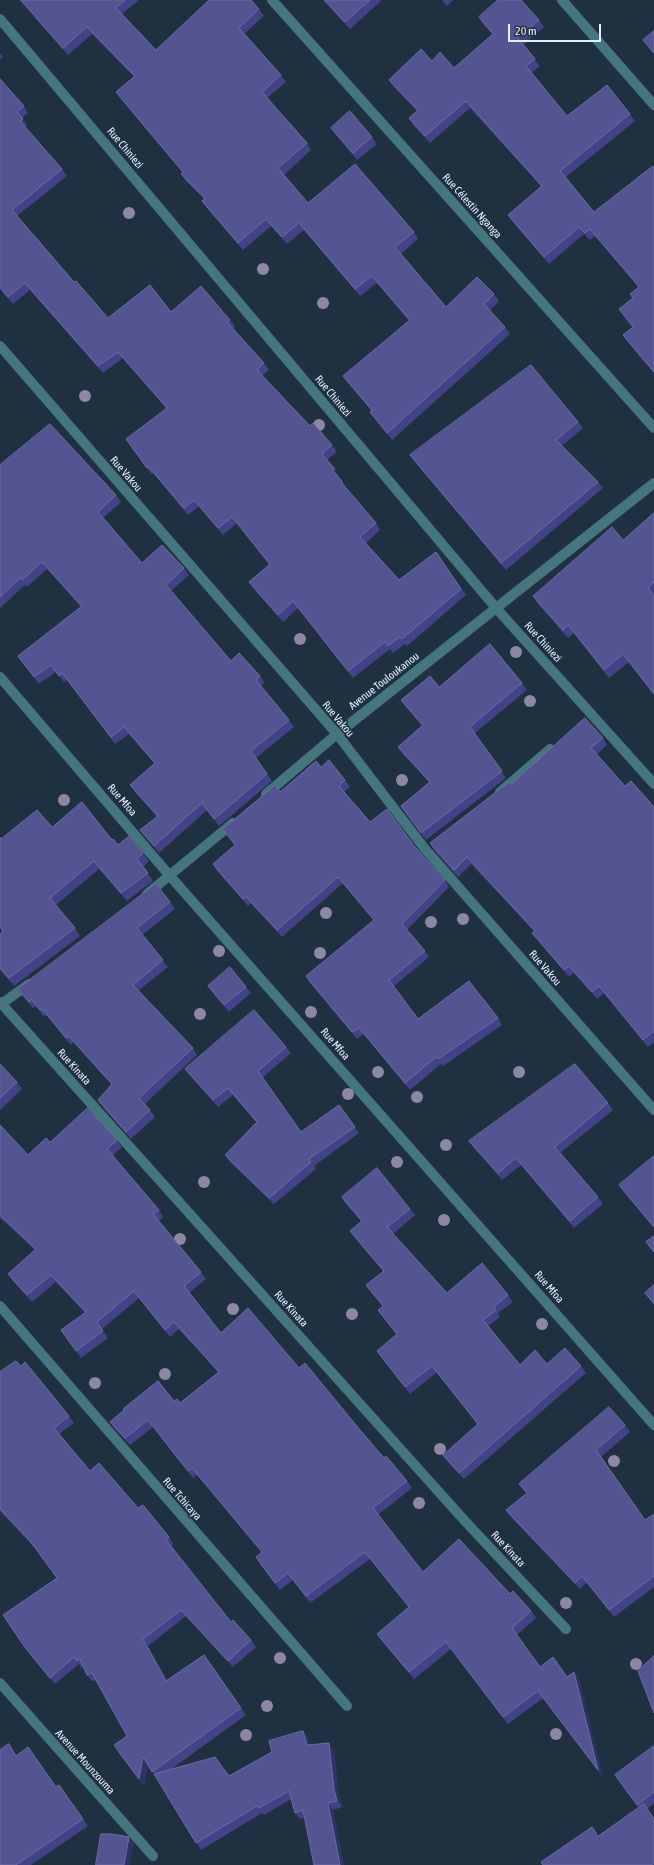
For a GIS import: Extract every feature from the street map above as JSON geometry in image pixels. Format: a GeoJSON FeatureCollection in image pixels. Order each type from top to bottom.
{"type":"FeatureCollection","features":[{"type":"Feature","properties":{"kind":"street","name":"Rue Célestin Nganga"},"geometry":{"type":"LineString","coordinates":[[272,0],[654,428]]}},
{"type":"Feature","properties":{"kind":"street"},"geometry":{"type":"LineString","coordinates":[[562,0],[654,105]]}},
{"type":"Feature","properties":{"kind":"street","name":"Rue Chiniezi"},"geometry":{"type":"LineString","coordinates":[[0,19],[588,716],[654,784]]}},
{"type":"Feature","properties":{"kind":"street","name":"Rue Vakou"},"geometry":{"type":"LineString","coordinates":[[0,346],[337,734],[428,846],[654,1110]]}},
{"type":"Feature","properties":{"kind":"street","name":"Avenue Touloukanou"},"geometry":{"type":"LineString","coordinates":[[260,800],[337,734],[654,483]]}},
{"type":"Feature","properties":{"kind":"street","name":"Rue Mfoa"},"geometry":{"type":"LineString","coordinates":[[0,677],[170,876],[654,1425]]}},
{"type":"Feature","properties":{"kind":"street"},"geometry":{"type":"LineString","coordinates":[[494,796],[555,745]]}},
{"type":"Feature","properties":{"kind":"street"},"geometry":{"type":"LineString","coordinates":[[139,900],[170,876],[242,815]]}},
{"type":"Feature","properties":{"kind":"street"},"geometry":{"type":"LineString","coordinates":[[1,1004],[39,976]]}},
{"type":"Feature","properties":{"kind":"street","name":"Rue Kinata"},"geometry":{"type":"LineString","coordinates":[[1,1004],[464,1520],[566,1629]]}},
{"type":"Feature","properties":{"kind":"street","name":"Rue Tchicaya"},"geometry":{"type":"LineString","coordinates":[[0,1306],[348,1706]]}},
{"type":"Feature","properties":{"kind":"street","name":"Avenue Mounzouma"},"geometry":{"type":"LineString","coordinates":[[0,1684],[153,1856]]}},
{"type":"Feature","properties":{"kind":"building"},"geometry":{"type":"Polygon","coordinates":[[[21,0],[125,0],[116,8],[156,50],[209,0],[251,0],[259,9],[239,28],[281,75],[262,92],[307,143],[278,168],[308,203],[355,164],[414,232],[395,247],[446,307],[477,277],[494,294],[484,304],[505,327],[387,433],[370,412],[372,410],[343,376],[410,320],[372,276],[355,289],[299,223],[282,237],[266,219],[238,243],[202,201],[205,198],[181,174],[183,172],[116,92],[135,76],[87,27],[63,48],[21,0]]]}},
{"type":"Feature","properties":{"kind":"building"},"geometry":{"type":"Polygon","coordinates":[[[325,0],[370,0],[345,22],[325,0]]]}},
{"type":"Feature","properties":{"kind":"building"},"geometry":{"type":"Polygon","coordinates":[[[498,0],[521,0],[539,20],[518,38],[535,59],[526,66],[567,116],[607,85],[630,114],[560,171],[594,212],[653,166],[654,168],[654,372],[623,335],[633,327],[619,309],[633,298],[630,294],[639,287],[590,229],[585,233],[579,227],[544,257],[508,215],[542,186],[466,101],[425,136],[409,118],[418,110],[389,80],[421,49],[432,61],[440,52],[454,68],[493,34],[479,17],[498,0]]]}},
{"type":"Feature","properties":{"kind":"building"},"geometry":{"type":"Polygon","coordinates":[[[654,31],[654,53],[643,40],[654,31]]]}},
{"type":"Feature","properties":{"kind":"building"},"geometry":{"type":"Polygon","coordinates":[[[0,79],[24,106],[17,112],[23,119],[20,121],[62,169],[12,210],[74,282],[76,281],[108,318],[150,285],[171,312],[201,286],[230,320],[227,322],[264,363],[257,370],[310,426],[313,423],[332,445],[322,454],[335,469],[332,471],[376,523],[360,537],[399,580],[436,552],[461,589],[402,639],[400,637],[388,646],[385,642],[348,671],[293,601],[278,615],[249,582],[270,564],[232,517],[218,528],[194,500],[184,508],[148,466],[147,468],[126,439],[167,408],[118,352],[98,366],[25,283],[8,297],[0,287],[0,79]]]}},
{"type":"Feature","properties":{"kind":"building"},"geometry":{"type":"Polygon","coordinates":[[[350,111],[372,137],[353,153],[331,128],[350,111]]]}},
{"type":"Feature","properties":{"kind":"building"},"geometry":{"type":"Polygon","coordinates":[[[531,365],[578,422],[556,440],[598,482],[501,563],[410,455],[531,365]]]}},
{"type":"Feature","properties":{"kind":"building"},"geometry":{"type":"Polygon","coordinates":[[[50,424],[116,495],[98,512],[142,563],[162,545],[184,568],[166,585],[231,661],[239,653],[260,676],[256,680],[289,720],[251,751],[267,774],[214,819],[202,803],[154,846],[140,830],[158,816],[130,785],[155,763],[124,727],[111,737],[62,673],[59,676],[51,665],[34,677],[18,656],[82,606],[42,562],[22,580],[20,578],[0,597],[0,465],[50,424]]]}},
{"type":"Feature","properties":{"kind":"building"},"geometry":{"type":"Polygon","coordinates":[[[654,513],[654,582],[648,588],[654,596],[654,694],[623,654],[604,670],[568,625],[563,630],[533,596],[612,527],[623,540],[654,513]]]}},
{"type":"Feature","properties":{"kind":"building"},"geometry":{"type":"Polygon","coordinates":[[[490,644],[522,683],[470,727],[502,771],[421,833],[401,806],[430,782],[398,747],[423,725],[401,700],[430,676],[439,687],[490,644]]]}},
{"type":"Feature","properties":{"kind":"building"},"geometry":{"type":"Polygon","coordinates":[[[585,718],[603,738],[591,748],[625,786],[631,781],[654,807],[654,1031],[643,1040],[599,986],[592,992],[569,966],[564,970],[532,933],[535,931],[467,857],[454,870],[430,843],[509,782],[511,784],[585,718]]]}},
{"type":"Feature","properties":{"kind":"building"},"geometry":{"type":"Polygon","coordinates":[[[329,760],[345,780],[339,786],[370,822],[387,809],[415,847],[445,880],[402,924],[425,951],[389,980],[418,1019],[469,981],[498,1018],[438,1059],[436,1057],[405,1083],[359,1028],[352,1032],[306,976],[374,920],[338,877],[277,930],[246,897],[243,899],[213,864],[235,845],[223,829],[275,785],[280,792],[316,761],[321,767],[329,760]]]}},
{"type":"Feature","properties":{"kind":"building"},"geometry":{"type":"Polygon","coordinates":[[[82,802],[112,840],[113,839],[118,845],[129,836],[143,853],[137,859],[148,873],[121,893],[94,861],[50,898],[75,928],[9,978],[0,968],[0,934],[3,931],[0,927],[0,837],[1,839],[37,810],[52,827],[82,802]]]}},
{"type":"Feature","properties":{"kind":"building"},"geometry":{"type":"Polygon","coordinates":[[[156,884],[170,902],[137,928],[163,960],[133,985],[193,1048],[139,1098],[150,1110],[126,1132],[98,1100],[112,1084],[69,1036],[66,1038],[44,1011],[41,1009],[40,1010],[31,999],[29,1002],[18,989],[156,884]]]}},
{"type":"Feature","properties":{"kind":"building"},"geometry":{"type":"Polygon","coordinates":[[[230,967],[246,987],[224,1005],[208,986],[230,967]]]}},
{"type":"Feature","properties":{"kind":"building"},"geometry":{"type":"Polygon","coordinates":[[[254,1010],[286,1047],[258,1071],[301,1132],[339,1105],[355,1127],[309,1159],[311,1162],[269,1198],[225,1155],[257,1122],[228,1088],[213,1100],[185,1069],[254,1010]]]}},
{"type":"Feature","properties":{"kind":"building"},"geometry":{"type":"Polygon","coordinates":[[[0,1064],[17,1082],[0,1098],[0,1064]]]}},
{"type":"Feature","properties":{"kind":"building"},"geometry":{"type":"Polygon","coordinates":[[[575,1064],[608,1103],[555,1147],[598,1197],[570,1221],[516,1158],[498,1173],[469,1141],[575,1064]]]}},
{"type":"Feature","properties":{"kind":"building"},"geometry":{"type":"Polygon","coordinates":[[[88,1108],[117,1140],[107,1149],[159,1210],[153,1214],[201,1272],[184,1286],[221,1333],[248,1308],[299,1368],[305,1363],[384,1458],[386,1456],[407,1481],[373,1508],[423,1572],[459,1539],[510,1594],[513,1591],[531,1611],[512,1628],[540,1667],[553,1657],[567,1677],[574,1672],[598,1770],[538,1691],[503,1717],[446,1642],[409,1672],[377,1634],[409,1607],[365,1552],[306,1596],[288,1573],[275,1583],[256,1557],[262,1552],[192,1468],[188,1471],[148,1420],[125,1438],[110,1422],[124,1410],[123,1409],[158,1381],[174,1401],[177,1399],[180,1403],[219,1372],[174,1322],[165,1330],[134,1291],[97,1322],[103,1331],[76,1351],[61,1330],[86,1312],[51,1275],[27,1295],[8,1274],[36,1249],[0,1215],[0,1125],[28,1155],[46,1138],[50,1142],[88,1108]]]}},
{"type":"Feature","properties":{"kind":"building"},"geometry":{"type":"Polygon","coordinates":[[[654,1156],[654,1227],[619,1185],[654,1156]]]}},
{"type":"Feature","properties":{"kind":"building"},"geometry":{"type":"Polygon","coordinates":[[[377,1168],[410,1209],[387,1227],[447,1293],[482,1263],[508,1295],[494,1307],[496,1310],[483,1320],[520,1365],[535,1350],[547,1364],[565,1348],[581,1366],[459,1473],[443,1455],[478,1424],[432,1366],[405,1387],[377,1351],[397,1334],[378,1310],[383,1306],[366,1285],[384,1271],[350,1231],[362,1221],[342,1197],[377,1168]]]}},
{"type":"Feature","properties":{"kind":"building"},"geometry":{"type":"Polygon","coordinates":[[[654,1236],[654,1252],[646,1242],[654,1236]]]}},
{"type":"Feature","properties":{"kind":"building"},"geometry":{"type":"Polygon","coordinates":[[[654,1285],[654,1304],[645,1293],[654,1285]]]}},
{"type":"Feature","properties":{"kind":"building"},"geometry":{"type":"Polygon","coordinates":[[[16,1361],[21,1366],[25,1362],[69,1416],[54,1428],[90,1471],[99,1463],[138,1508],[143,1505],[169,1537],[166,1540],[231,1622],[233,1620],[251,1640],[228,1661],[181,1610],[143,1639],[166,1681],[204,1655],[241,1708],[152,1772],[143,1757],[139,1779],[114,1745],[127,1736],[92,1673],[87,1675],[80,1659],[77,1661],[74,1657],[50,1678],[24,1646],[3,1615],[57,1578],[31,1542],[0,1509],[0,1372],[16,1361]]]}},
{"type":"Feature","properties":{"kind":"building"},"geometry":{"type":"Polygon","coordinates":[[[609,1407],[625,1425],[596,1450],[645,1520],[654,1514],[654,1576],[609,1610],[582,1576],[575,1583],[506,1510],[527,1493],[519,1484],[609,1407]]]}},
{"type":"Feature","properties":{"kind":"building"},"geometry":{"type":"Polygon","coordinates":[[[654,1656],[654,1713],[638,1671],[654,1656]]]}},
{"type":"Feature","properties":{"kind":"building"},"geometry":{"type":"Polygon","coordinates":[[[303,1731],[307,1745],[329,1743],[334,1789],[337,1801],[328,1803],[340,1865],[314,1865],[303,1810],[295,1813],[289,1791],[259,1808],[257,1806],[196,1843],[154,1774],[215,1757],[229,1776],[272,1752],[269,1741],[303,1731]]]}},
{"type":"Feature","properties":{"kind":"building"},"geometry":{"type":"Polygon","coordinates":[[[9,1744],[16,1756],[28,1747],[56,1787],[59,1785],[83,1819],[16,1865],[0,1865],[0,1750],[9,1744]]]}},
{"type":"Feature","properties":{"kind":"building"},"geometry":{"type":"Polygon","coordinates":[[[654,1746],[654,1792],[637,1805],[615,1775],[654,1746]]]}},
{"type":"Feature","properties":{"kind":"building"},"geometry":{"type":"Polygon","coordinates":[[[644,1804],[654,1819],[654,1863],[651,1865],[543,1865],[541,1862],[592,1827],[598,1836],[644,1804]]]}},
{"type":"Feature","properties":{"kind":"building"},"geometry":{"type":"Polygon","coordinates":[[[101,1834],[129,1837],[124,1865],[96,1865],[101,1834]]]}}]}
